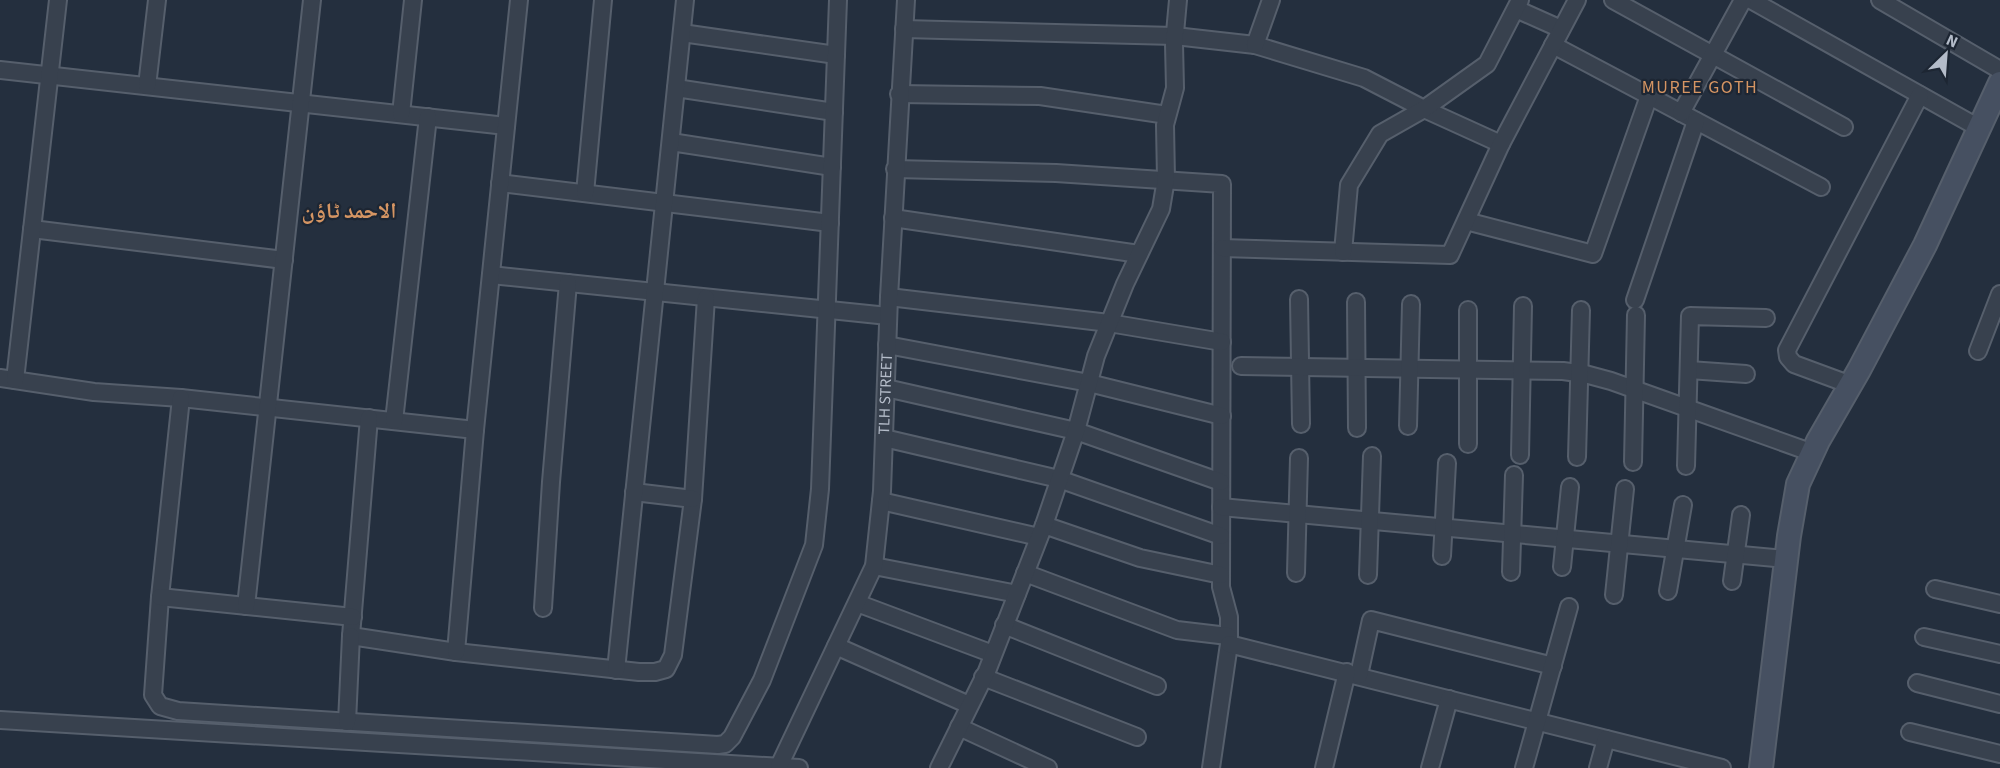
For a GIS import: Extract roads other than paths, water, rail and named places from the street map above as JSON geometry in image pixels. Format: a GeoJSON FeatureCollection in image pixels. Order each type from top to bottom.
{"type":"FeatureCollection","features":[{"type":"Feature","properties":{"kind":"street"},"geometry":{"type":"LineString","coordinates":[[58,0],[32,229],[7,379],[94,392],[181,398],[475,430]]}},
{"type":"Feature","properties":{"kind":"street"},"geometry":{"type":"LineString","coordinates":[[147,86],[157,0]]}},
{"type":"Feature","properties":{"kind":"street"},"geometry":{"type":"LineString","coordinates":[[246,606],[312,0]]}},
{"type":"Feature","properties":{"kind":"street"},"geometry":{"type":"LineString","coordinates":[[401,114],[412,0]]}},
{"type":"Feature","properties":{"kind":"street"},"geometry":{"type":"LineString","coordinates":[[456,652],[475,430],[519,0]]}},
{"type":"Feature","properties":{"kind":"street"},"geometry":{"type":"LineString","coordinates":[[585,193],[603,0]]}},
{"type":"Feature","properties":{"kind":"street"},"geometry":{"type":"LineString","coordinates":[[616,670],[685,0]]}},
{"type":"Feature","properties":{"kind":"street"},"geometry":{"type":"LineString","coordinates":[[181,398],[160,597],[153,695],[160,706],[178,711],[718,745],[729,741],[762,680],[814,545],[820,489],[838,0]]}},
{"type":"Feature","properties":{"kind":"street","name":"TLH STREET"},"geometry":{"type":"LineString","coordinates":[[779,766],[874,566],[881,501],[895,169],[906,0]]}},
{"type":"Feature","properties":{"kind":"street"},"geometry":{"type":"LineString","coordinates":[[939,768],[983,677],[1017,594],[1042,531],[1076,431],[1096,356],[1139,254],[1161,209],[1166,179],[1165,125],[1175,88],[1178,0]]}},
{"type":"Feature","properties":{"kind":"street"},"geometry":{"type":"LineString","coordinates":[[1255,45],[1271,0]]}},
{"type":"Feature","properties":{"kind":"street"},"geometry":{"type":"LineString","coordinates":[[1222,248],[1450,255],[1501,144],[1577,0]]}},
{"type":"Feature","properties":{"kind":"street"},"geometry":{"type":"LineString","coordinates":[[1612,0],[1844,127]]}},
{"type":"Feature","properties":{"kind":"street"},"geometry":{"type":"LineString","coordinates":[[1633,462],[1635,307],[1689,117],[1712,55],[1743,0]]}},
{"type":"Feature","properties":{"kind":"street"},"geometry":{"type":"LineString","coordinates":[[1751,0],[1979,128]]}},
{"type":"Feature","properties":{"kind":"street"},"geometry":{"type":"LineString","coordinates":[[1880,0],[2000,70]]}},
{"type":"Feature","properties":{"kind":"street"},"geometry":{"type":"LineString","coordinates":[[1343,252],[1349,185],[1380,134],[1424,109],[1487,64],[1518,4],[1561,29]]}},
{"type":"Feature","properties":{"kind":"street"},"geometry":{"type":"LineString","coordinates":[[904,29],[1175,36],[1255,45],[1364,78],[1424,109],[1501,144]]}},
{"type":"Feature","properties":{"kind":"street"},"geometry":{"type":"LineString","coordinates":[[682,33],[836,55]]}},
{"type":"Feature","properties":{"kind":"street"},"geometry":{"type":"LineString","coordinates":[[1553,45],[1821,187]]}},
{"type":"Feature","properties":{"kind":"street"},"geometry":{"type":"LineString","coordinates":[[0,70],[506,126]]}},
{"type":"Feature","properties":{"kind":"street"},"geometry":{"type":"LineString","coordinates":[[1761,768],[1786,559],[1798,484],[1925,245],[2000,84]]}},
{"type":"Feature","properties":{"kind":"street"},"geometry":{"type":"LineString","coordinates":[[676,88],[834,112]]}},
{"type":"Feature","properties":{"kind":"street"},"geometry":{"type":"LineString","coordinates":[[899,94],[1040,96],[1167,115]]}},
{"type":"Feature","properties":{"kind":"street"},"geometry":{"type":"LineString","coordinates":[[1851,385],[1794,364],[1788,357],[1787,350],[1920,95]]}},
{"type":"Feature","properties":{"kind":"street"},"geometry":{"type":"LineString","coordinates":[[1466,221],[1593,254],[1649,96]]}},
{"type":"Feature","properties":{"kind":"street"},"geometry":{"type":"LineString","coordinates":[[394,421],[428,117]]}},
{"type":"Feature","properties":{"kind":"street"},"geometry":{"type":"LineString","coordinates":[[671,142],[832,168]]}},
{"type":"Feature","properties":{"kind":"street"},"geometry":{"type":"LineString","coordinates":[[895,169],[1056,173],[1222,184],[1221,587],[1229,617],[1211,768]]}},
{"type":"Feature","properties":{"kind":"street"},"geometry":{"type":"LineString","coordinates":[[500,183],[830,222]]}},
{"type":"Feature","properties":{"kind":"street"},"geometry":{"type":"LineString","coordinates":[[893,218],[1139,254]]}},
{"type":"Feature","properties":{"kind":"street"},"geometry":{"type":"LineString","coordinates":[[32,229],[284,260]]}},
{"type":"Feature","properties":{"kind":"street"},"geometry":{"type":"LineString","coordinates":[[491,275],[888,316]]}},
{"type":"Feature","properties":{"kind":"street"},"geometry":{"type":"LineString","coordinates":[[543,608],[568,283]]}},
{"type":"Feature","properties":{"kind":"street"},"geometry":{"type":"LineString","coordinates":[[1978,351],[2000,294]]}},
{"type":"Feature","properties":{"kind":"street"},"geometry":{"type":"LineString","coordinates":[[889,297],[1109,323],[1222,342]]}},
{"type":"Feature","properties":{"kind":"street"},"geometry":{"type":"LineString","coordinates":[[351,636],[456,652],[616,670],[655,672],[666,669],[673,656],[693,499],[706,298]]}},
{"type":"Feature","properties":{"kind":"street"},"geometry":{"type":"LineString","coordinates":[[1299,299],[1301,424]]}},
{"type":"Feature","properties":{"kind":"street"},"geometry":{"type":"LineString","coordinates":[[1356,303],[1358,429]]}},
{"type":"Feature","properties":{"kind":"street"},"geometry":{"type":"LineString","coordinates":[[1408,426],[1411,304]]}},
{"type":"Feature","properties":{"kind":"street"},"geometry":{"type":"LineString","coordinates":[[1520,455],[1522,306]]}},
{"type":"Feature","properties":{"kind":"street"},"geometry":{"type":"LineString","coordinates":[[1468,310],[1468,444]]}},
{"type":"Feature","properties":{"kind":"street"},"geometry":{"type":"LineString","coordinates":[[1577,457],[1581,310]]}},
{"type":"Feature","properties":{"kind":"street"},"geometry":{"type":"LineString","coordinates":[[1686,466],[1690,316],[1766,318]]}},
{"type":"Feature","properties":{"kind":"street"},"geometry":{"type":"LineString","coordinates":[[887,345],[1089,383],[1222,416]]}},
{"type":"Feature","properties":{"kind":"street"},"geometry":{"type":"LineString","coordinates":[[1241,366],[1579,373],[1611,381],[1813,453]]}},
{"type":"Feature","properties":{"kind":"street"},"geometry":{"type":"LineString","coordinates":[[1689,370],[1746,374]]}},
{"type":"Feature","properties":{"kind":"street"},"geometry":{"type":"LineString","coordinates":[[886,388],[1076,431],[1221,482]]}},
{"type":"Feature","properties":{"kind":"street"},"geometry":{"type":"LineString","coordinates":[[347,722],[351,636],[369,418]]}},
{"type":"Feature","properties":{"kind":"street"},"geometry":{"type":"LineString","coordinates":[[884,438],[1059,479],[1221,536]]}},
{"type":"Feature","properties":{"kind":"street"},"geometry":{"type":"LineString","coordinates":[[1368,575],[1372,456]]}},
{"type":"Feature","properties":{"kind":"street"},"geometry":{"type":"LineString","coordinates":[[1296,573],[1299,458]]}},
{"type":"Feature","properties":{"kind":"street"},"geometry":{"type":"LineString","coordinates":[[1443,556],[1447,463]]}},
{"type":"Feature","properties":{"kind":"street"},"geometry":{"type":"LineString","coordinates":[[1511,572],[1514,475]]}},
{"type":"Feature","properties":{"kind":"street"},"geometry":{"type":"LineString","coordinates":[[1562,567],[1570,487]]}},
{"type":"Feature","properties":{"kind":"street"},"geometry":{"type":"LineString","coordinates":[[1614,595],[1625,489]]}},
{"type":"Feature","properties":{"kind":"street"},"geometry":{"type":"LineString","coordinates":[[634,492],[693,499]]}},
{"type":"Feature","properties":{"kind":"street"},"geometry":{"type":"LineString","coordinates":[[881,501],[1042,531],[1140,558],[1221,575]]}},
{"type":"Feature","properties":{"kind":"street"},"geometry":{"type":"LineString","coordinates":[[1668,591],[1683,505]]}},
{"type":"Feature","properties":{"kind":"street"},"geometry":{"type":"LineString","coordinates":[[1221,507],[1786,559]]}},
{"type":"Feature","properties":{"kind":"street"},"geometry":{"type":"LineString","coordinates":[[1732,581],[1741,515]]}},
{"type":"Feature","properties":{"kind":"street"},"geometry":{"type":"LineString","coordinates":[[874,566],[1017,594]]}},
{"type":"Feature","properties":{"kind":"street"},"geometry":{"type":"LineString","coordinates":[[1025,573],[1177,630],[1228,640],[1606,738],[1677,762],[1722,768]]}},
{"type":"Feature","properties":{"kind":"street"},"geometry":{"type":"LineString","coordinates":[[1935,589],[2000,604]]}},
{"type":"Feature","properties":{"kind":"street"},"geometry":{"type":"LineString","coordinates":[[160,597],[353,617]]}},
{"type":"Feature","properties":{"kind":"street"},"geometry":{"type":"LineString","coordinates":[[857,603],[993,654]]}},
{"type":"Feature","properties":{"kind":"street"},"geometry":{"type":"LineString","coordinates":[[1524,768],[1569,606]]}},
{"type":"Feature","properties":{"kind":"street"},"geometry":{"type":"LineString","coordinates":[[1324,768],[1371,620],[1553,666]]}},
{"type":"Feature","properties":{"kind":"street"},"geometry":{"type":"LineString","coordinates":[[1004,625],[1157,686]]}},
{"type":"Feature","properties":{"kind":"street"},"geometry":{"type":"LineString","coordinates":[[1924,637],[2000,654]]}},
{"type":"Feature","properties":{"kind":"street"},"geometry":{"type":"LineString","coordinates":[[836,646],[969,705]]}},
{"type":"Feature","properties":{"kind":"street"},"geometry":{"type":"LineString","coordinates":[[983,677],[1137,737]]}},
{"type":"Feature","properties":{"kind":"street"},"geometry":{"type":"LineString","coordinates":[[1917,683],[2000,704]]}},
{"type":"Feature","properties":{"kind":"street"},"geometry":{"type":"LineString","coordinates":[[1430,768],[1449,699]]}},
{"type":"Feature","properties":{"kind":"street"},"geometry":{"type":"LineString","coordinates":[[0,720],[799,768]]}},
{"type":"Feature","properties":{"kind":"street"},"geometry":{"type":"LineString","coordinates":[[959,727],[1048,768]]}},
{"type":"Feature","properties":{"kind":"street"},"geometry":{"type":"LineString","coordinates":[[1910,732],[2000,754]]}},
{"type":"Feature","properties":{"kind":"street"},"geometry":{"type":"LineString","coordinates":[[1598,768],[1606,738]]}},
{"type":"Feature","properties":{"kind":"district","name":"MUREE GOTH"},"geometry":{"type":"Point","coordinates":[1700,87]}},
{"type":"Feature","properties":{"kind":"district","name":"الاحمد ٹاؤن"},"geometry":{"type":"Point","coordinates":[349,211]}}]}
